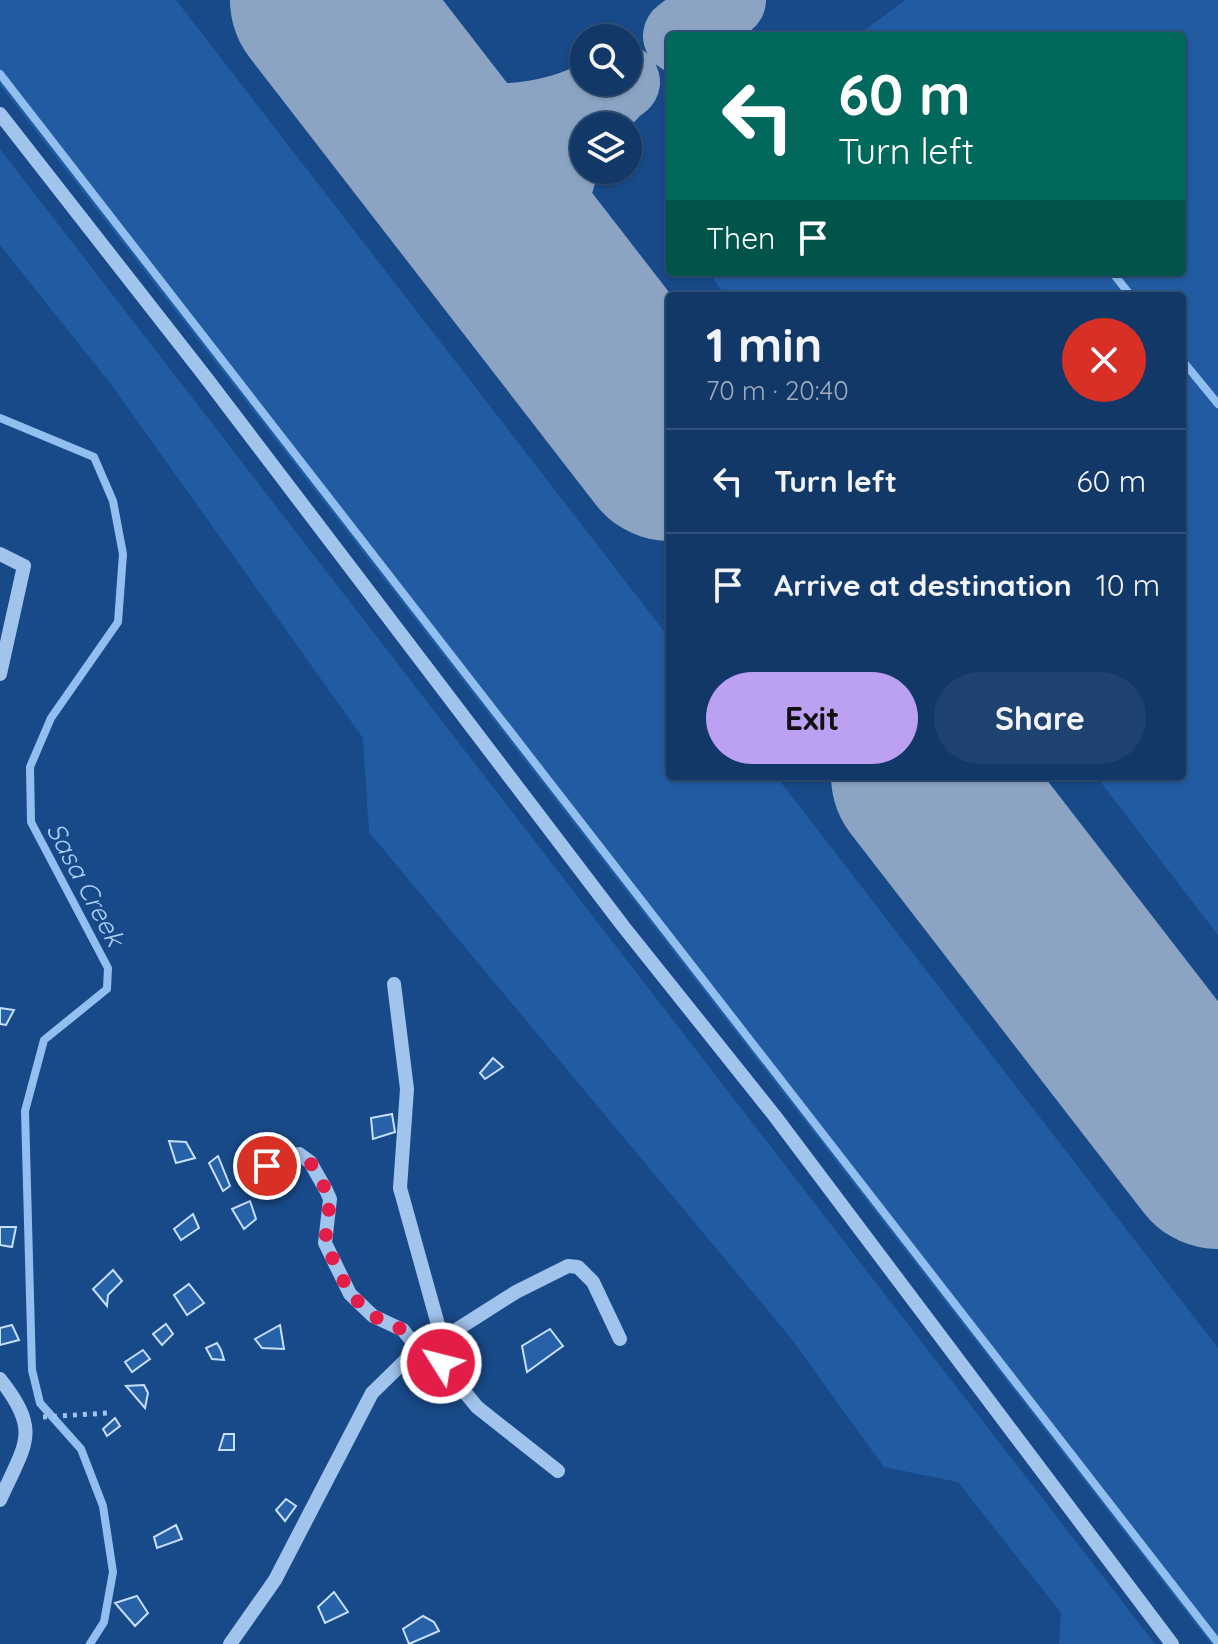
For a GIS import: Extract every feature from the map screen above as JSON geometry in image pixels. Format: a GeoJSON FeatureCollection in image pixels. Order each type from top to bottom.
{"type":"FeatureCollection","features":[{"type":"Feature","properties":{"kind":"street"},"geometry":{"type":"LineString","coordinates":[[0,114],[204,375],[613,914],[774,1115],[1172,1644]]}},
{"type":"Feature","properties":{"kind":"street"},"geometry":{"type":"LineString","coordinates":[[0,554],[24,566],[0,674]]}},
{"type":"Feature","properties":{"kind":"street"},"geometry":{"type":"LineString","coordinates":[[394,984],[407,1089],[400,1188],[442,1339]]}},
{"type":"Feature","properties":{"kind":"street"},"geometry":{"type":"LineString","coordinates":[[267,1166],[299,1154],[310,1162],[330,1199],[325,1243],[350,1294],[373,1316],[403,1330],[477,1407],[558,1471]]}},
{"type":"Feature","properties":{"kind":"street"},"geometry":{"type":"LineString","coordinates":[[230,1644],[275,1580],[372,1393],[422,1347],[442,1339],[516,1292],[568,1266],[586,1272],[620,1339]]}},
{"type":"Feature","properties":{"kind":"street"},"geometry":{"type":"LineString","coordinates":[[0,1379],[21,1405],[27,1432],[0,1500]]}},
{"type":"Feature","properties":{"kind":"path"},"geometry":{"type":"LineString","coordinates":[[46,1417],[107,1413]]}},
{"type":"Feature","properties":{"kind":"shaded area"},"geometry":{"type":"Polygon","coordinates":[[[0,0],[176,0],[666,634],[666,780],[779,780],[1218,1348],[1218,1644],[1211,1644],[0,85],[0,0]]]}},
{"type":"Feature","properties":{"kind":"shaded area"},"geometry":{"type":"Polygon","coordinates":[[[906,0],[1218,0],[1218,935],[1099,780],[1186,780],[1186,292],[723,292],[711,276],[1186,276],[1186,32],[862,32],[906,0]]]}},
{"type":"Feature","properties":{"kind":"shaded area"},"geometry":{"type":"Polygon","coordinates":[[[0,149],[1155,1644],[1059,1644],[1061,1613],[958,1482],[884,1467],[790,1337],[369,832],[363,738],[110,383],[0,245],[0,149]]]}},
{"type":"Feature","properties":{"kind":"building"},"geometry":{"type":"Polygon","coordinates":[[[0,1008],[14,1010],[6,1025],[0,1024],[0,1008]]]}},
{"type":"Feature","properties":{"kind":"building"},"geometry":{"type":"Polygon","coordinates":[[[493,1058],[503,1067],[485,1079],[480,1073],[493,1058]]]}},
{"type":"Feature","properties":{"kind":"building"},"geometry":{"type":"Polygon","coordinates":[[[392,1114],[395,1132],[373,1139],[371,1118],[392,1114]]]}},
{"type":"Feature","properties":{"kind":"building"},"geometry":{"type":"Polygon","coordinates":[[[169,1141],[186,1142],[195,1158],[176,1163],[169,1141]]]}},
{"type":"Feature","properties":{"kind":"building"},"geometry":{"type":"Polygon","coordinates":[[[218,1156],[230,1186],[223,1191],[209,1163],[218,1156]]]}},
{"type":"Feature","properties":{"kind":"building"},"geometry":{"type":"Polygon","coordinates":[[[250,1201],[256,1219],[244,1229],[232,1209],[250,1201]]]}},
{"type":"Feature","properties":{"kind":"building"},"geometry":{"type":"Polygon","coordinates":[[[193,1214],[199,1228],[181,1240],[174,1229],[193,1214]]]}},
{"type":"Feature","properties":{"kind":"building"},"geometry":{"type":"Polygon","coordinates":[[[0,1227],[16,1227],[12,1247],[0,1245],[0,1227]]]}},
{"type":"Feature","properties":{"kind":"building"},"geometry":{"type":"Polygon","coordinates":[[[113,1270],[122,1281],[108,1295],[107,1306],[93,1289],[113,1270]]]}},
{"type":"Feature","properties":{"kind":"building"},"geometry":{"type":"Polygon","coordinates":[[[189,1284],[204,1303],[187,1315],[174,1295],[189,1284]]]}},
{"type":"Feature","properties":{"kind":"building"},"geometry":{"type":"Polygon","coordinates":[[[166,1324],[173,1334],[162,1345],[153,1334],[166,1324]]]}},
{"type":"Feature","properties":{"kind":"building"},"geometry":{"type":"Polygon","coordinates":[[[12,1325],[19,1340],[0,1345],[0,1328],[12,1325]]]}},
{"type":"Feature","properties":{"kind":"building"},"geometry":{"type":"Polygon","coordinates":[[[280,1325],[284,1349],[262,1348],[255,1339],[280,1325]]]}},
{"type":"Feature","properties":{"kind":"building"},"geometry":{"type":"Polygon","coordinates":[[[550,1329],[563,1346],[527,1372],[522,1346],[550,1329]]]}},
{"type":"Feature","properties":{"kind":"building"},"geometry":{"type":"Polygon","coordinates":[[[217,1343],[224,1360],[212,1359],[206,1348],[217,1343]]]}},
{"type":"Feature","properties":{"kind":"building"},"geometry":{"type":"Polygon","coordinates":[[[143,1350],[150,1359],[132,1372],[125,1362],[143,1350]]]}},
{"type":"Feature","properties":{"kind":"building"},"geometry":{"type":"Polygon","coordinates":[[[144,1385],[148,1393],[145,1408],[126,1386],[144,1385]]]}},
{"type":"Feature","properties":{"kind":"building"},"geometry":{"type":"Polygon","coordinates":[[[115,1418],[120,1426],[107,1436],[103,1429],[115,1418]]]}},
{"type":"Feature","properties":{"kind":"building"},"geometry":{"type":"Polygon","coordinates":[[[224,1434],[234,1434],[234,1450],[219,1450],[224,1434]]]}},
{"type":"Feature","properties":{"kind":"building"},"geometry":{"type":"Polygon","coordinates":[[[286,1499],[296,1506],[285,1521],[276,1510],[286,1499]]]}},
{"type":"Feature","properties":{"kind":"building"},"geometry":{"type":"Polygon","coordinates":[[[176,1525],[182,1539],[157,1548],[154,1537],[176,1525]]]}},
{"type":"Feature","properties":{"kind":"building"},"geometry":{"type":"Polygon","coordinates":[[[334,1592],[348,1612],[325,1623],[318,1607],[334,1592]]]}},
{"type":"Feature","properties":{"kind":"building"},"geometry":{"type":"Polygon","coordinates":[[[137,1596],[148,1613],[135,1626],[115,1603],[137,1596]]]}},
{"type":"Feature","properties":{"kind":"building"},"geometry":{"type":"Polygon","coordinates":[[[423,1616],[434,1622],[439,1631],[409,1644],[403,1629],[423,1616]]]}},
{"type":"Feature","properties":{"kind":"waterway"},"geometry":{"type":"LineString","coordinates":[[0,74],[1218,1643]]}},
{"type":"Feature","properties":{"kind":"waterway"},"geometry":{"type":"LineString","coordinates":[[1115,276],[1128,292]]}},
{"type":"Feature","properties":{"kind":"waterway"},"geometry":{"type":"LineString","coordinates":[[1186,365],[1218,404]]}},
{"type":"Feature","properties":{"kind":"waterway","name":"Sasa Creek"},"geometry":{"type":"LineString","coordinates":[[0,418],[94,457],[113,501],[123,554],[118,622],[51,718],[30,767],[31,822],[108,968],[107,989],[44,1040],[25,1111],[32,1370],[40,1403],[81,1449],[103,1506],[113,1572],[104,1622],[90,1644]]}},
{"type":"Feature","properties":{"kind":"taxiway"},"geometry":{"type":"LineString","coordinates":[[686,32],[728,0]]}},
{"type":"Feature","properties":{"kind":"taxiway"},"geometry":{"type":"LineString","coordinates":[[376,67],[443,109],[487,120],[549,116],[600,96]]}},
{"type":"Feature","properties":{"kind":"taxiway"},"geometry":{"type":"LineString","coordinates":[[574,323],[560,291],[552,260],[549,230],[552,200],[559,171],[572,142],[607,96]]}},
{"type":"Feature","properties":{"kind":"runway"},"geometry":{"type":"LineString","coordinates":[[324,0],[666,442]]}},
{"type":"Feature","properties":{"kind":"runway"},"geometry":{"type":"LineString","coordinates":[[928,780],[1218,1155]]}},
{"type":"Feature","properties":{"kind":"route"},"geometry":{"type":"LineString","coordinates":[[267,1166],[299,1154],[310,1162],[330,1199],[325,1243],[350,1294],[361,1308],[403,1330],[418,1349],[426,1345],[441,1363]]}}]}
